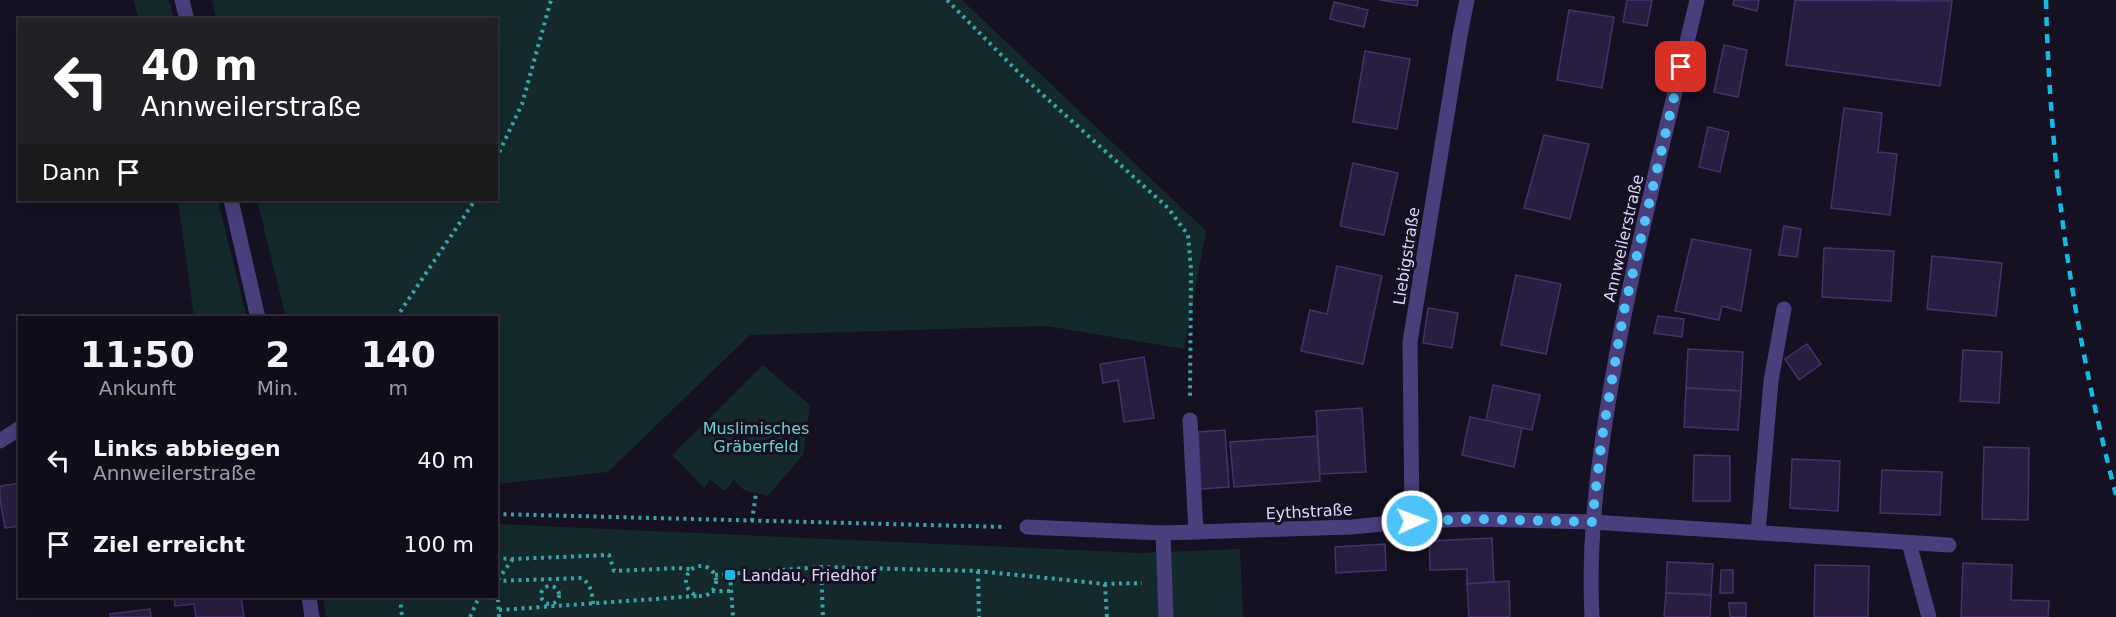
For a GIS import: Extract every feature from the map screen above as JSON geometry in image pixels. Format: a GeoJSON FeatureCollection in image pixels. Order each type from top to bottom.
{"type":"FeatureCollection","features":[{"type":"Feature","properties":{"kind":"street"},"geometry":{"type":"LineString","coordinates":[[182,0],[186,18]]}},
{"type":"Feature","properties":{"kind":"street","name":"Liebigstraße"},"geometry":{"type":"LineString","coordinates":[[1412,521],[1410,342],[1467,0]]}},
{"type":"Feature","properties":{"kind":"street","name":"Annweilerstraße"},"geometry":{"type":"LineString","coordinates":[[1592,617],[1592,522],[1602,438],[1624,311],[1697,0]]}},
{"type":"Feature","properties":{"kind":"street"},"geometry":{"type":"LineString","coordinates":[[231,201],[258,316]]}},
{"type":"Feature","properties":{"kind":"street"},"geometry":{"type":"LineString","coordinates":[[1758,533],[1771,381],[1784,309]]}},
{"type":"Feature","properties":{"kind":"street"},"geometry":{"type":"LineString","coordinates":[[1190,420],[1196,532]]}},
{"type":"Feature","properties":{"kind":"street"},"geometry":{"type":"LineString","coordinates":[[0,441],[18,429]]}},
{"type":"Feature","properties":{"kind":"street","name":"Eythstraße"},"geometry":{"type":"LineString","coordinates":[[1026,527],[1163,533],[1352,527],[1412,521],[1476,519],[1592,522]]}},
{"type":"Feature","properties":{"kind":"street"},"geometry":{"type":"LineString","coordinates":[[1592,522],[1949,545]]}},
{"type":"Feature","properties":{"kind":"street"},"geometry":{"type":"LineString","coordinates":[[1163,533],[1166,617]]}},
{"type":"Feature","properties":{"kind":"street"},"geometry":{"type":"LineString","coordinates":[[1909,543],[1929,617]]}},
{"type":"Feature","properties":{"kind":"street"},"geometry":{"type":"LineString","coordinates":[[309,598],[312,617]]}},
{"type":"Feature","properties":{"kind":"path"},"geometry":{"type":"LineString","coordinates":[[498,155],[522,104],[552,0]]}},
{"type":"Feature","properties":{"kind":"path"},"geometry":{"type":"LineString","coordinates":[[947,0],[1021,75],[1168,208],[1188,236],[1191,269],[1190,420]]}},
{"type":"Feature","properties":{"kind":"path"},"geometry":{"type":"LineString","coordinates":[[397,316],[474,201]]}},
{"type":"Feature","properties":{"kind":"path"},"geometry":{"type":"LineString","coordinates":[[752,521],[756,493]]}},
{"type":"Feature","properties":{"kind":"path"},"geometry":{"type":"LineString","coordinates":[[498,514],[1026,527]]}},
{"type":"Feature","properties":{"kind":"path"},"geometry":{"type":"LineString","coordinates":[[498,558],[609,555],[614,571],[680,568],[690,570]]}},
{"type":"Feature","properties":{"kind":"path"},"geometry":{"type":"LineString","coordinates":[[498,580],[512,559]]}},
{"type":"Feature","properties":{"kind":"path"},"geometry":{"type":"LineString","coordinates":[[698,596],[689,591],[685,578],[694,566],[704,566],[713,571],[716,584],[712,591]]}},
{"type":"Feature","properties":{"kind":"path"},"geometry":{"type":"LineString","coordinates":[[715,575],[821,567],[978,571],[1105,584],[1164,582]]}},
{"type":"Feature","properties":{"kind":"path"},"geometry":{"type":"LineString","coordinates":[[821,567],[823,617]]}},
{"type":"Feature","properties":{"kind":"path"},"geometry":{"type":"LineString","coordinates":[[978,571],[979,617]]}},
{"type":"Feature","properties":{"kind":"path"},"geometry":{"type":"LineString","coordinates":[[730,575],[733,617]]}},
{"type":"Feature","properties":{"kind":"path"},"geometry":{"type":"LineString","coordinates":[[498,581],[582,578],[588,582],[592,590],[593,604]]}},
{"type":"Feature","properties":{"kind":"path"},"geometry":{"type":"LineString","coordinates":[[548,579],[549,585]]}},
{"type":"Feature","properties":{"kind":"path"},"geometry":{"type":"LineString","coordinates":[[1105,584],[1107,617]]}},
{"type":"Feature","properties":{"kind":"path"},"geometry":{"type":"LineString","coordinates":[[549,585],[555,587],[558,592],[558,598],[551,605],[543,601],[541,596],[543,588],[549,585]]}},
{"type":"Feature","properties":{"kind":"path"},"geometry":{"type":"LineString","coordinates":[[499,610],[703,596],[712,591],[731,591]]}},
{"type":"Feature","properties":{"kind":"path"},"geometry":{"type":"LineString","coordinates":[[498,596],[499,617]]}},
{"type":"Feature","properties":{"kind":"path"},"geometry":{"type":"LineString","coordinates":[[400,598],[402,617]]}},
{"type":"Feature","properties":{"kind":"path"},"geometry":{"type":"LineString","coordinates":[[470,617],[479,598]]}},
{"type":"Feature","properties":{"kind":"green space"},"geometry":{"type":"Polygon","coordinates":[[[134,0],[169,0],[174,18],[138,18],[134,0]]]}},
{"type":"Feature","properties":{"kind":"green space"},"geometry":{"type":"Polygon","coordinates":[[[212,0],[962,0],[1206,231],[1184,349],[1046,326],[750,335],[608,472],[498,484],[498,316],[286,316],[257,201],[498,201],[498,18],[216,18],[212,0]]]}},
{"type":"Feature","properties":{"kind":"green space"},"geometry":{"type":"Polygon","coordinates":[[[178,201],[218,201],[247,316],[194,316],[178,201]]]}},
{"type":"Feature","properties":{"kind":"green space","name":"Muslimisches Gräberfeld"},"geometry":{"type":"Polygon","coordinates":[[[763,365],[810,405],[803,455],[768,496],[744,490],[734,480],[725,491],[710,480],[704,488],[672,455],[763,365]]]}},
{"type":"Feature","properties":{"kind":"green space"},"geometry":{"type":"Polygon","coordinates":[[[498,524],[1141,553],[1240,549],[1243,617],[326,617],[323,598],[498,598],[498,524]]]}},
{"type":"Feature","properties":{"kind":"building"},"geometry":{"type":"Polygon","coordinates":[[[1379,0],[1418,0],[1417,6],[1379,0]]]}},
{"type":"Feature","properties":{"kind":"building"},"geometry":{"type":"Polygon","coordinates":[[[1627,0],[1652,0],[1647,26],[1623,22],[1627,0]]]}},
{"type":"Feature","properties":{"kind":"building"},"geometry":{"type":"Polygon","coordinates":[[[1734,0],[1759,0],[1757,11],[1733,5],[1734,0]]]}},
{"type":"Feature","properties":{"kind":"building"},"geometry":{"type":"Polygon","coordinates":[[[1795,0],[1952,1],[1940,86],[1786,65],[1795,0]]]}},
{"type":"Feature","properties":{"kind":"building"},"geometry":{"type":"Polygon","coordinates":[[[1334,2],[1368,10],[1364,27],[1330,19],[1334,2]]]}},
{"type":"Feature","properties":{"kind":"building"},"geometry":{"type":"Polygon","coordinates":[[[1569,10],[1614,17],[1602,88],[1557,80],[1569,10]]]}},
{"type":"Feature","properties":{"kind":"building"},"geometry":{"type":"Polygon","coordinates":[[[1724,45],[1747,50],[1738,97],[1714,92],[1724,45]]]}},
{"type":"Feature","properties":{"kind":"building"},"geometry":{"type":"Polygon","coordinates":[[[1365,51],[1410,59],[1397,129],[1353,122],[1365,51]]]}},
{"type":"Feature","properties":{"kind":"building"},"geometry":{"type":"Polygon","coordinates":[[[1844,108],[1882,113],[1878,152],[1897,154],[1890,215],[1831,208],[1844,108]]]}},
{"type":"Feature","properties":{"kind":"building"},"geometry":{"type":"Polygon","coordinates":[[[1708,127],[1729,132],[1720,172],[1699,167],[1708,127]]]}},
{"type":"Feature","properties":{"kind":"building"},"geometry":{"type":"Polygon","coordinates":[[[1544,135],[1589,144],[1570,219],[1524,208],[1544,135]]]}},
{"type":"Feature","properties":{"kind":"building"},"geometry":{"type":"Polygon","coordinates":[[[1353,163],[1398,173],[1384,235],[1340,226],[1353,163]]]}},
{"type":"Feature","properties":{"kind":"building"},"geometry":{"type":"Polygon","coordinates":[[[1784,226],[1801,229],[1797,257],[1779,255],[1784,226]]]}},
{"type":"Feature","properties":{"kind":"building"},"geometry":{"type":"Polygon","coordinates":[[[1692,239],[1751,250],[1741,311],[1722,306],[1719,320],[1675,311],[1692,239]]]}},
{"type":"Feature","properties":{"kind":"building"},"geometry":{"type":"Polygon","coordinates":[[[1824,248],[1894,251],[1891,301],[1822,297],[1824,248]]]}},
{"type":"Feature","properties":{"kind":"building"},"geometry":{"type":"Polygon","coordinates":[[[1932,256],[2002,263],[1996,316],[1927,309],[1932,256]]]}},
{"type":"Feature","properties":{"kind":"building"},"geometry":{"type":"Polygon","coordinates":[[[1337,266],[1382,276],[1363,364],[1301,351],[1310,310],[1327,314],[1337,266]]]}},
{"type":"Feature","properties":{"kind":"building"},"geometry":{"type":"Polygon","coordinates":[[[1516,275],[1561,284],[1546,354],[1501,345],[1516,275]]]}},
{"type":"Feature","properties":{"kind":"building"},"geometry":{"type":"Polygon","coordinates":[[[1428,308],[1458,313],[1452,348],[1423,343],[1428,308]]]}},
{"type":"Feature","properties":{"kind":"building"},"geometry":{"type":"Polygon","coordinates":[[[1658,316],[1684,319],[1682,337],[1654,333],[1658,316]]]}},
{"type":"Feature","properties":{"kind":"building"},"geometry":{"type":"Polygon","coordinates":[[[1807,344],[1821,364],[1799,380],[1785,359],[1807,344]]]}},
{"type":"Feature","properties":{"kind":"building"},"geometry":{"type":"Polygon","coordinates":[[[1688,349],[1743,352],[1741,391],[1686,388],[1688,349]]]}},
{"type":"Feature","properties":{"kind":"building"},"geometry":{"type":"Polygon","coordinates":[[[1963,350],[2002,352],[1999,403],[1960,401],[1963,350]]]}},
{"type":"Feature","properties":{"kind":"building"},"geometry":{"type":"Polygon","coordinates":[[[1144,357],[1154,418],[1124,422],[1118,380],[1103,383],[1100,364],[1144,357]]]}},
{"type":"Feature","properties":{"kind":"building"},"geometry":{"type":"Polygon","coordinates":[[[1493,385],[1540,395],[1532,430],[1486,421],[1493,385]]]}},
{"type":"Feature","properties":{"kind":"building"},"geometry":{"type":"Polygon","coordinates":[[[1686,388],[1741,391],[1738,430],[1684,427],[1686,388]]]}},
{"type":"Feature","properties":{"kind":"building"},"geometry":{"type":"Polygon","coordinates":[[[1362,408],[1366,472],[1320,474],[1316,411],[1362,408]]]}},
{"type":"Feature","properties":{"kind":"building"},"geometry":{"type":"Polygon","coordinates":[[[1470,417],[1522,428],[1514,467],[1462,455],[1470,417]]]}},
{"type":"Feature","properties":{"kind":"building"},"geometry":{"type":"Polygon","coordinates":[[[1225,430],[1229,487],[1201,489],[1198,432],[1225,430]]]}},
{"type":"Feature","properties":{"kind":"building"},"geometry":{"type":"Polygon","coordinates":[[[1317,436],[1320,481],[1234,487],[1230,442],[1317,436]]]}},
{"type":"Feature","properties":{"kind":"building"},"geometry":{"type":"Polygon","coordinates":[[[1984,447],[2029,448],[2028,520],[1982,519],[1984,447]]]}},
{"type":"Feature","properties":{"kind":"building"},"geometry":{"type":"Polygon","coordinates":[[[1694,455],[1730,456],[1730,501],[1693,501],[1694,455]]]}},
{"type":"Feature","properties":{"kind":"building"},"geometry":{"type":"Polygon","coordinates":[[[1792,459],[1840,461],[1838,511],[1790,508],[1792,459]]]}},
{"type":"Feature","properties":{"kind":"building"},"geometry":{"type":"Polygon","coordinates":[[[1882,470],[1942,472],[1940,515],[1880,513],[1882,470]]]}},
{"type":"Feature","properties":{"kind":"building"},"geometry":{"type":"Polygon","coordinates":[[[18,483],[18,526],[5,528],[0,486],[18,483]]]}},
{"type":"Feature","properties":{"kind":"building"},"geometry":{"type":"Polygon","coordinates":[[[1492,538],[1494,582],[1467,584],[1467,569],[1430,570],[1429,541],[1492,538]]]}},
{"type":"Feature","properties":{"kind":"building"},"geometry":{"type":"Polygon","coordinates":[[[1385,544],[1386,570],[1336,573],[1335,547],[1385,544]]]}},
{"type":"Feature","properties":{"kind":"building"},"geometry":{"type":"Polygon","coordinates":[[[1667,562],[1713,564],[1711,595],[1666,593],[1667,562]]]}},
{"type":"Feature","properties":{"kind":"building"},"geometry":{"type":"Polygon","coordinates":[[[1963,563],[2012,565],[2011,600],[2049,601],[2048,617],[1961,617],[1963,563]]]}},
{"type":"Feature","properties":{"kind":"building"},"geometry":{"type":"Polygon","coordinates":[[[1815,565],[1869,566],[1868,617],[1814,617],[1815,565]]]}},
{"type":"Feature","properties":{"kind":"building"},"geometry":{"type":"Polygon","coordinates":[[[1721,570],[1733,570],[1733,593],[1720,593],[1721,570]]]}},
{"type":"Feature","properties":{"kind":"building"},"geometry":{"type":"Polygon","coordinates":[[[1509,581],[1510,617],[1469,617],[1467,584],[1509,581]]]}},
{"type":"Feature","properties":{"kind":"building"},"geometry":{"type":"Polygon","coordinates":[[[1666,593],[1711,595],[1710,617],[1664,617],[1666,593]]]}},
{"type":"Feature","properties":{"kind":"building"},"geometry":{"type":"Polygon","coordinates":[[[174,598],[241,598],[244,617],[196,617],[194,604],[175,606],[174,598]]]}},
{"type":"Feature","properties":{"kind":"building"},"geometry":{"type":"Polygon","coordinates":[[[1729,603],[1746,603],[1746,617],[1730,617],[1729,603]]]}},
{"type":"Feature","properties":{"kind":"building"},"geometry":{"type":"Polygon","coordinates":[[[150,609],[151,617],[110,617],[110,614],[150,609]]]}},
{"type":"Feature","properties":{"kind":"railway"},"geometry":{"type":"LineString","coordinates":[[2046,0],[2048,64],[2066,250],[2087,372],[2116,495]]}},
{"type":"Feature","properties":{"kind":"place","name":"Landau, Friedhof"},"geometry":{"type":"Point","coordinates":[730,575]}},
{"type":"Feature","properties":{"kind":"route"},"geometry":{"type":"LineString","coordinates":[[1412,521],[1476,519],[1592,522],[1602,438],[1624,311],[1681,67]]}}]}
